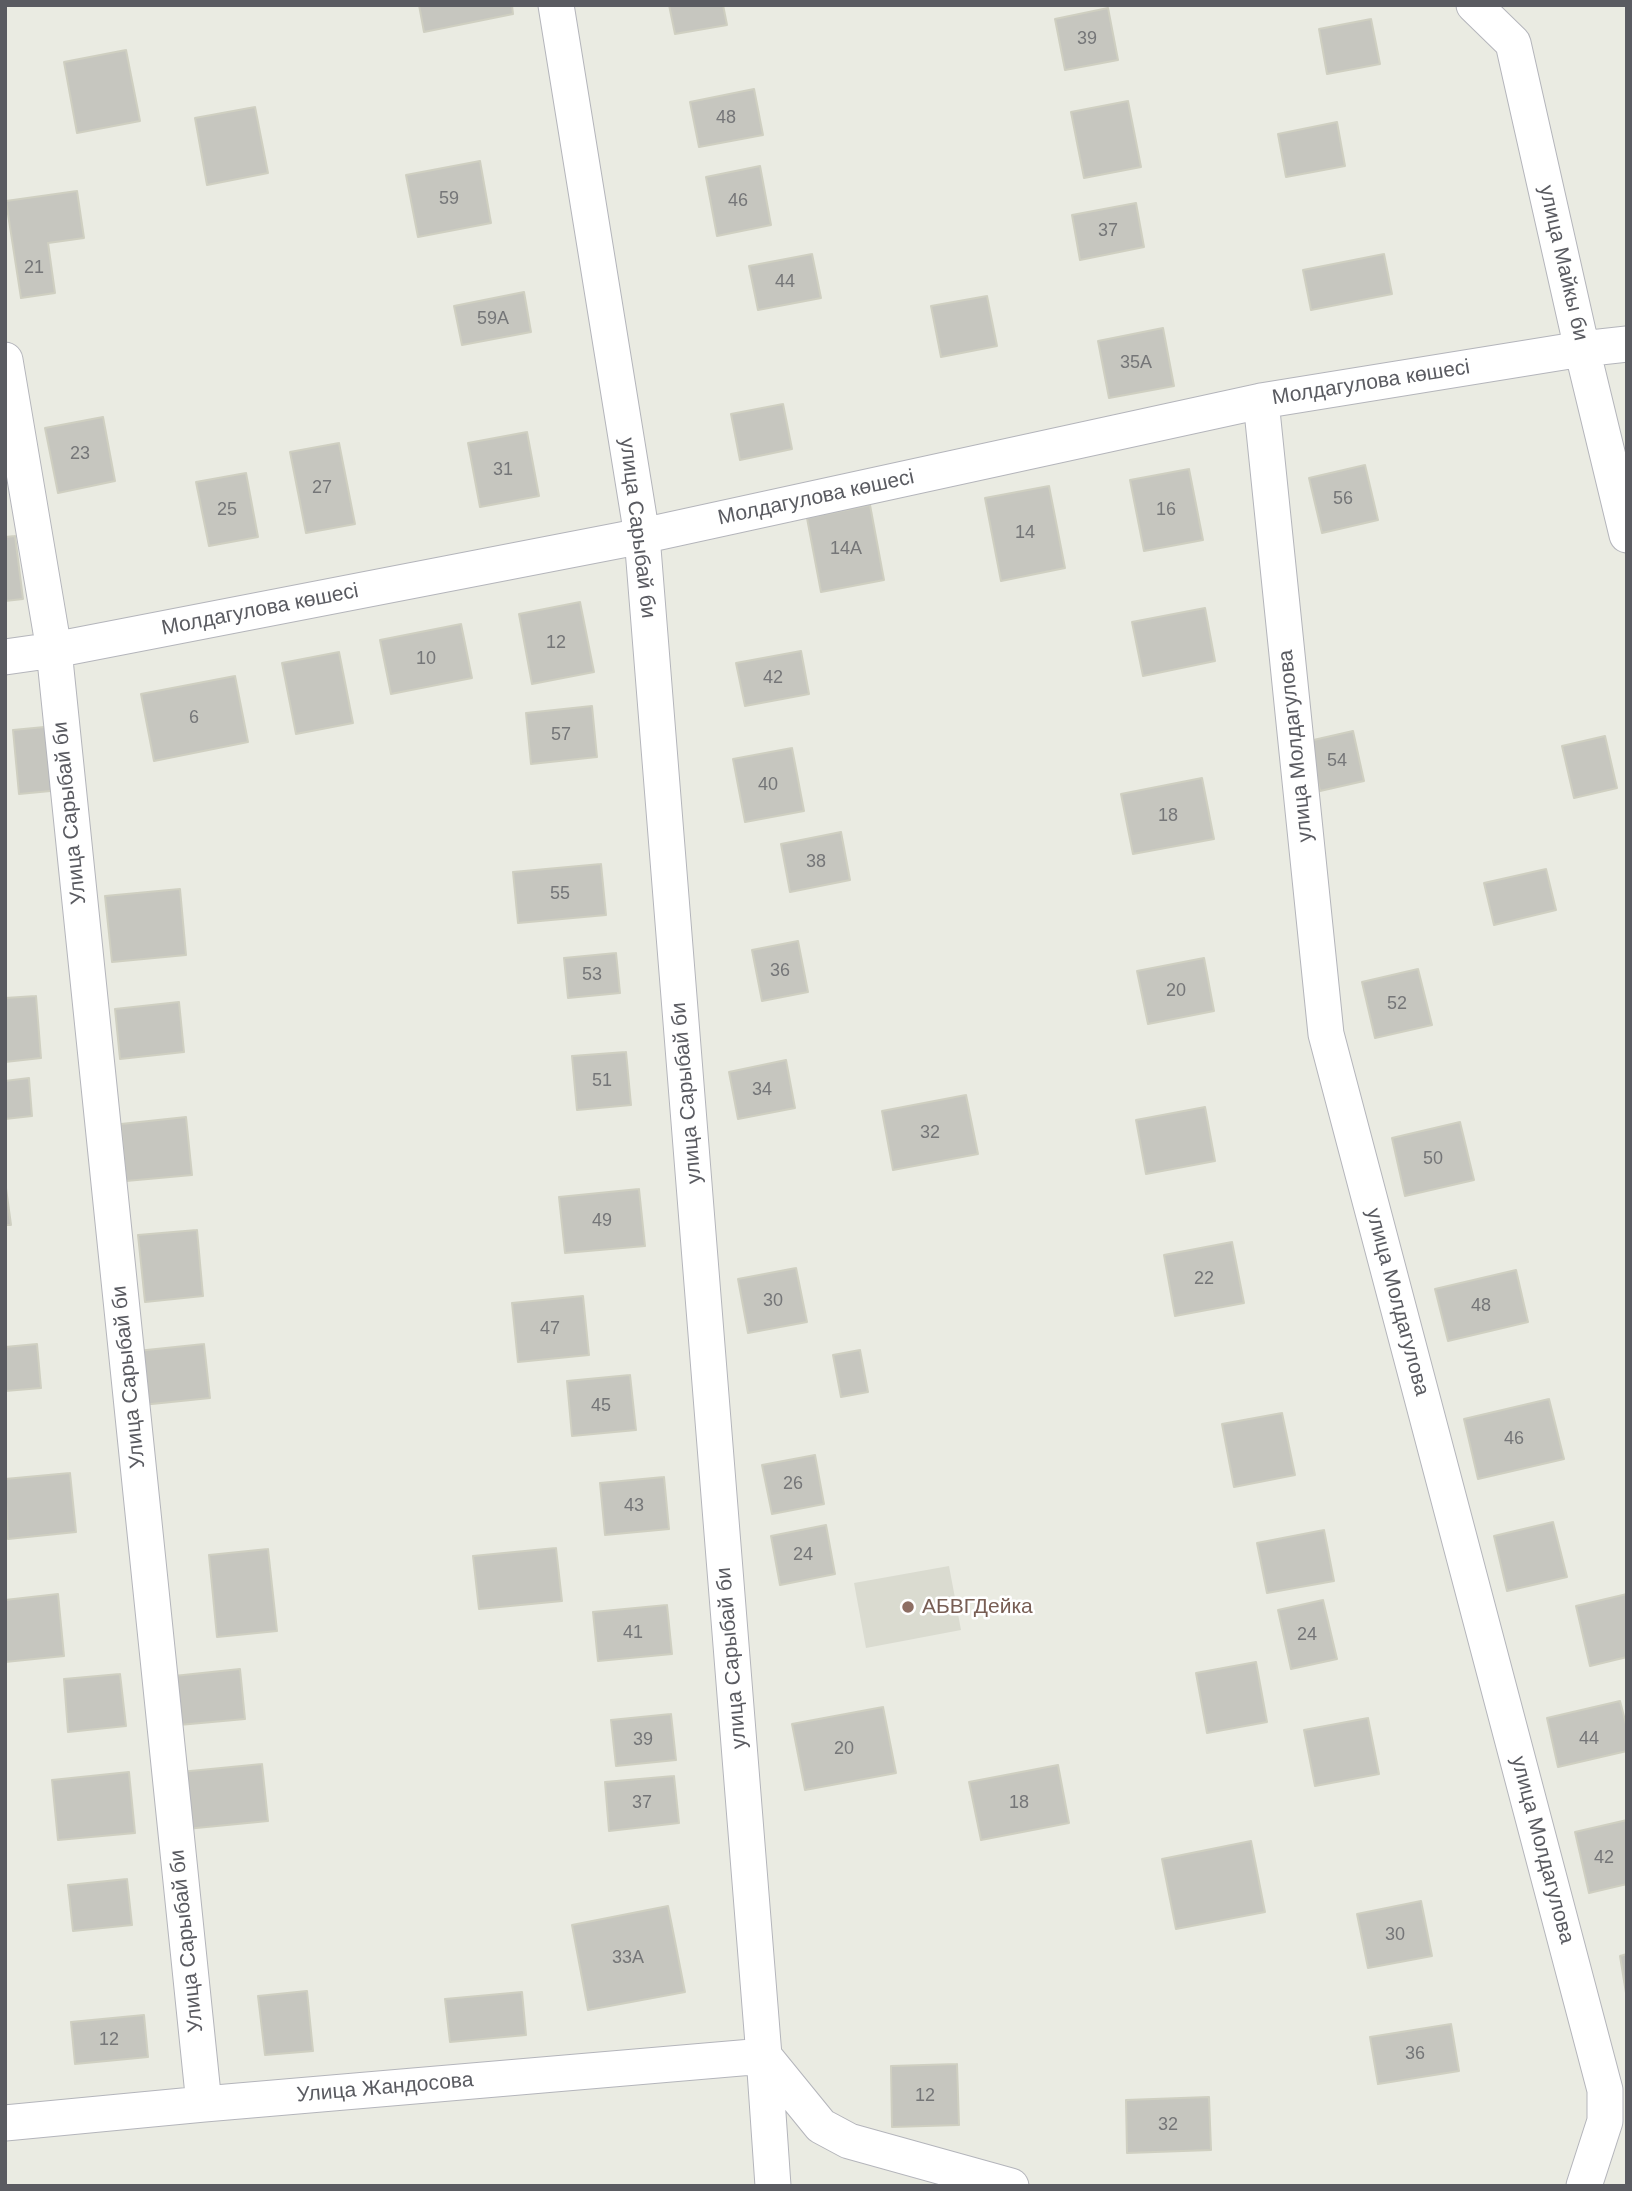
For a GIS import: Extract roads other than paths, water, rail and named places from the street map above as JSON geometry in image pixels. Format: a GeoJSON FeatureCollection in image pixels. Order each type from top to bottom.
{"type":"FeatureCollection","features":[{"type":"Feature","properties":{"kind":"street","name":"улица Сарыбай би"},"geometry":{"type":"LineString","coordinates":[[556,5],[642,537],[773,2186]]}},
{"type":"Feature","properties":{"kind":"street","name":"улица Майкы би"},"geometry":{"type":"LineString","coordinates":[[1474,5],[1513,43],[1627,535]]}},
{"type":"Feature","properties":{"kind":"street","name":"Молдагулова көшесі"},"geometry":{"type":"LineString","coordinates":[[5,657],[54,650],[642,537],[1261,401],[1627,344]]}},
{"type":"Feature","properties":{"kind":"street"},"geometry":{"type":"LineString","coordinates":[[5,360],[54,650]]}},
{"type":"Feature","properties":{"kind":"street","name":"улица Молдагулова"},"geometry":{"type":"LineString","coordinates":[[1261,401],[1326,1034],[1605,2090],[1605,2121],[1584,2186]]}},
{"type":"Feature","properties":{"kind":"street","name":"Улица Сарыбай би"},"geometry":{"type":"LineString","coordinates":[[54,650],[204,2104]]}},
{"type":"Feature","properties":{"kind":"street"},"geometry":{"type":"LineString","coordinates":[[764,2056],[821,2126],[849,2141],[1011,2186]]}},
{"type":"Feature","properties":{"kind":"street","name":"Улица Жандосова"},"geometry":{"type":"LineString","coordinates":[[5,2123],[764,2056]]}},
{"type":"Feature","properties":{"kind":"place","name":"АБВГДейка"},"geometry":{"type":"Point","coordinates":[908,1607]}}]}
